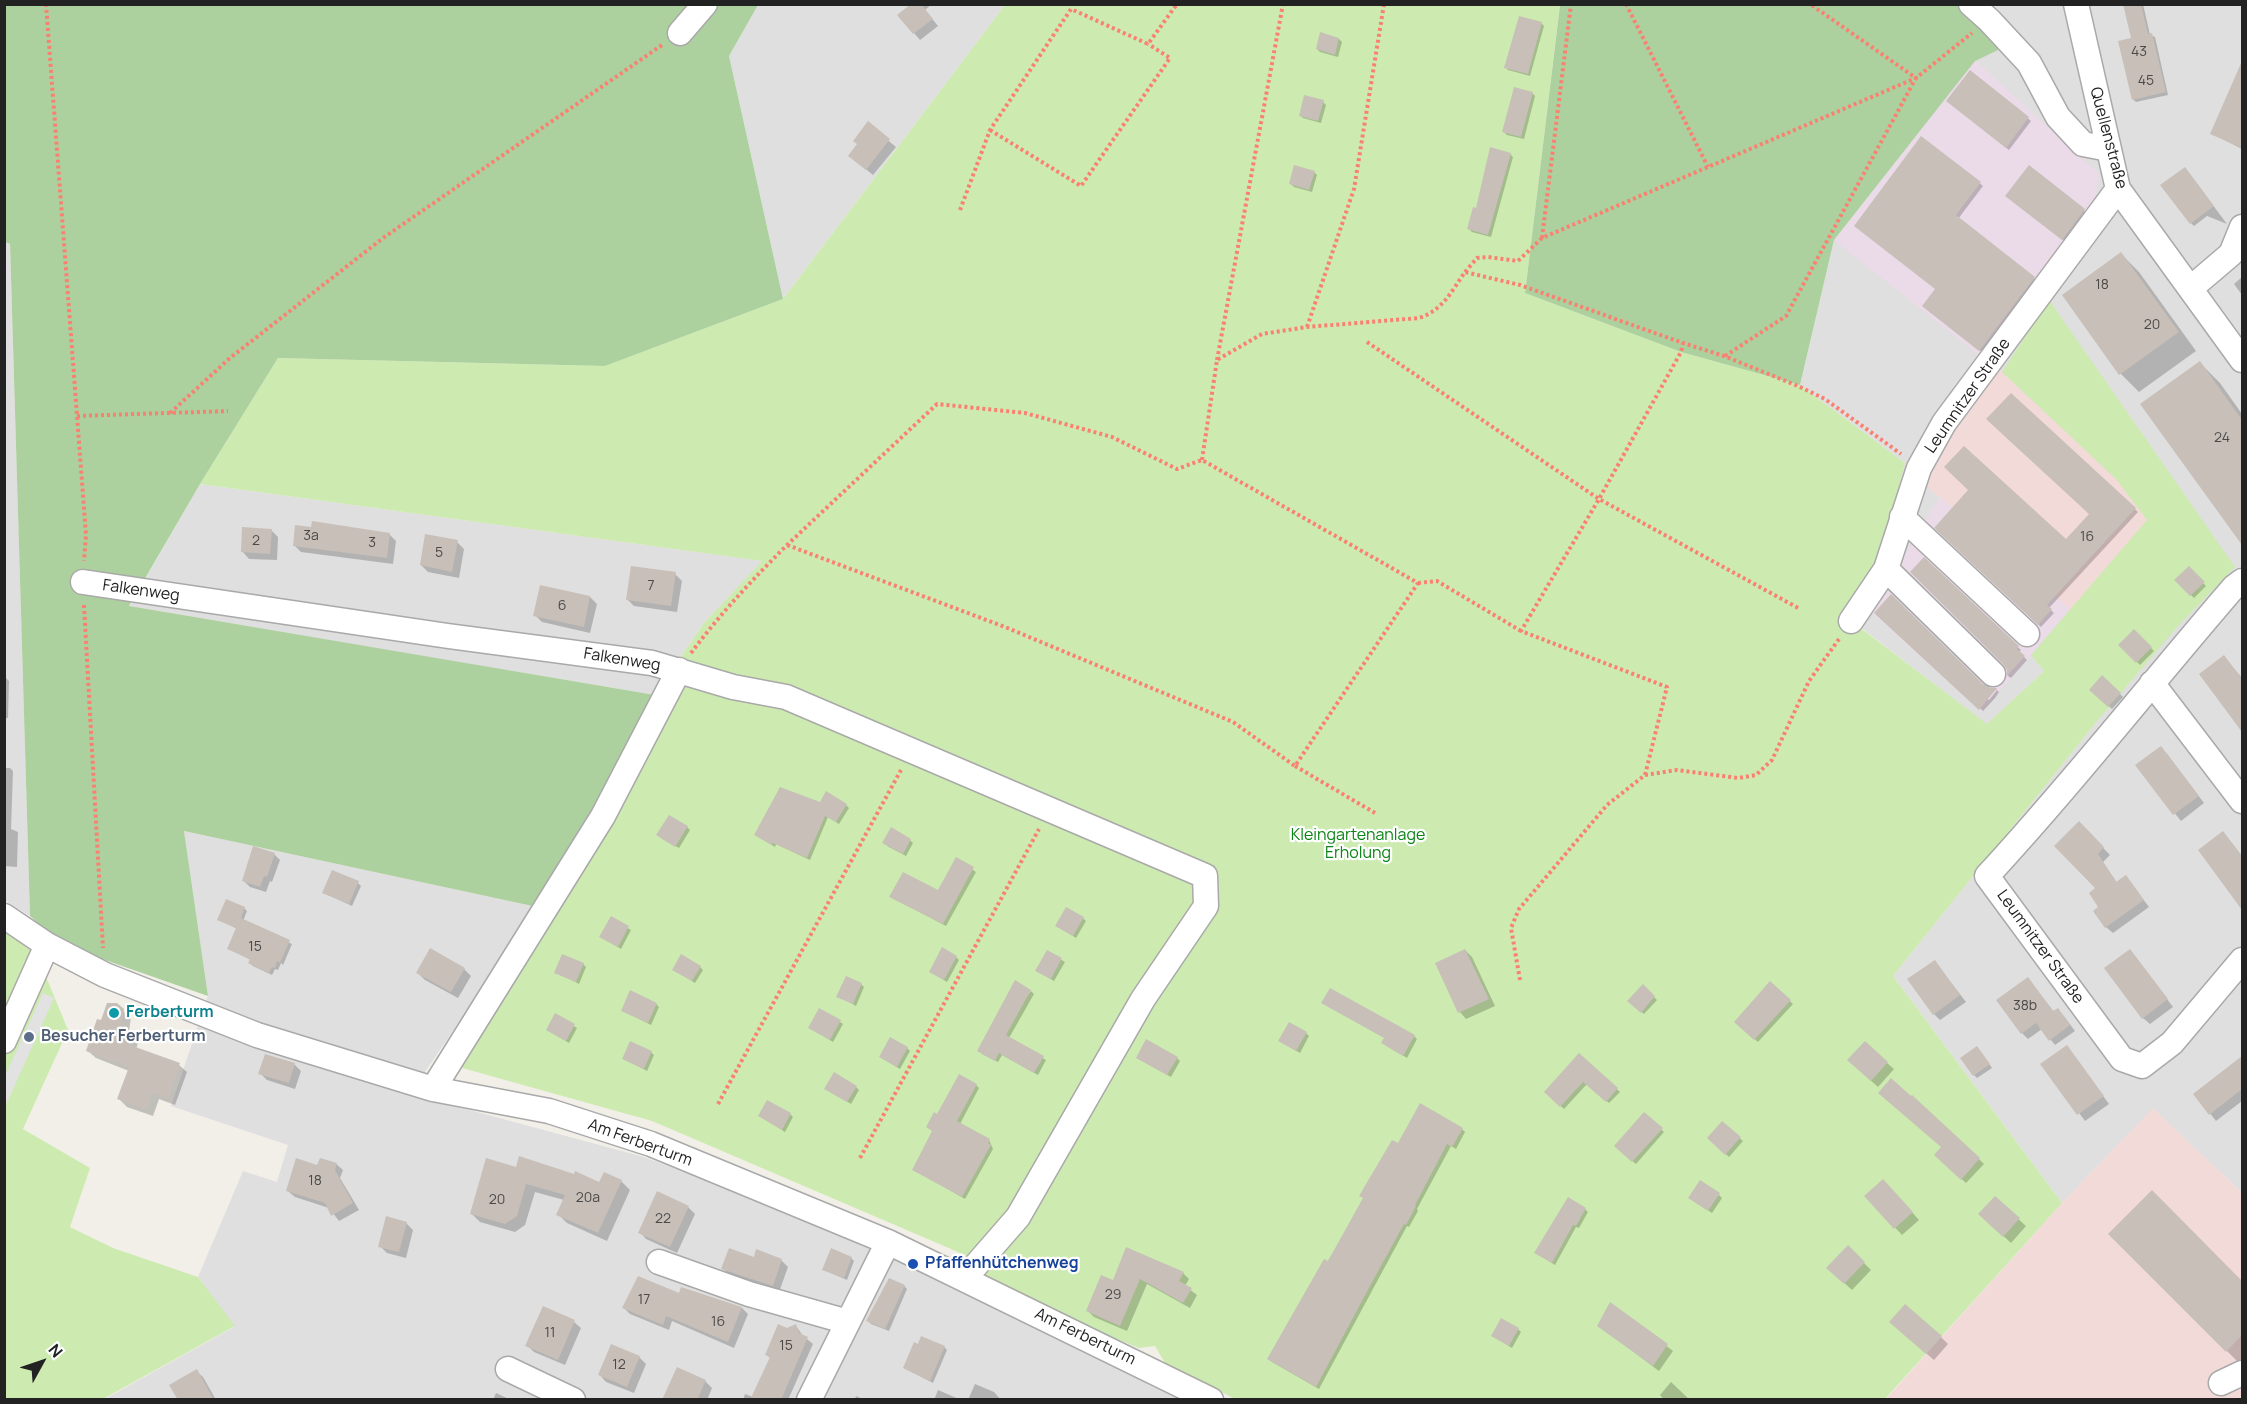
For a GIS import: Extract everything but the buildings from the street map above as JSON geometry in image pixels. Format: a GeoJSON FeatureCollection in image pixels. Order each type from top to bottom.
{"type":"FeatureCollection","features":[{"type":"Feature","properties":{"kind":"street"},"geometry":{"type":"LineString","coordinates":[[680,33],[705,4]]}},
{"type":"Feature","properties":{"kind":"street","name":"Quellenstraße"},"geometry":{"type":"LineString","coordinates":[[2076,4],[2118,189],[2191,288]]}},
{"type":"Feature","properties":{"kind":"street"},"geometry":{"type":"LineString","coordinates":[[1980,12],[2029,63],[2058,117],[2083,144],[2109,148]]}},
{"type":"Feature","properties":{"kind":"street","name":"Leumnitzer Straße"},"geometry":{"type":"LineString","coordinates":[[1851,621],[1886,569],[1919,468],[1944,423],[2118,189]]}},
{"type":"Feature","properties":{"kind":"street"},"geometry":{"type":"LineString","coordinates":[[2242,227],[2231,254],[2191,288],[2242,360]]}},
{"type":"Feature","properties":{"kind":"street"},"geometry":{"type":"LineString","coordinates":[[1902,517],[2027,634]]}},
{"type":"Feature","properties":{"kind":"street"},"geometry":{"type":"LineString","coordinates":[[1886,569],[1993,674]]}},
{"type":"Feature","properties":{"kind":"street","name":"Leumnitzer Straße"},"geometry":{"type":"LineString","coordinates":[[2242,581],[2234,587],[2152,683],[2036,823],[1987,876],[2122,1059],[2142,1066],[2172,1043],[2242,960]]}},
{"type":"Feature","properties":{"kind":"street","name":"Falkenweg"},"geometry":{"type":"LineString","coordinates":[[82,582],[436,635],[652,663],[679,670],[603,816],[433,1089]]}},
{"type":"Feature","properties":{"kind":"street"},"geometry":{"type":"LineString","coordinates":[[679,670],[733,687],[786,697],[1205,876],[1206,906],[1143,999],[1018,1217],[964,1280]]}},
{"type":"Feature","properties":{"kind":"street"},"geometry":{"type":"LineString","coordinates":[[2152,683],[2242,801]]}},
{"type":"Feature","properties":{"kind":"street","name":"Am Ferberturm"},"geometry":{"type":"LineString","coordinates":[[4,916],[47,945],[105,975],[257,1035],[433,1089],[549,1112],[651,1144],[888,1242],[1211,1400]]}},
{"type":"Feature","properties":{"kind":"street"},"geometry":{"type":"LineString","coordinates":[[4,1041],[47,945]]}},
{"type":"Feature","properties":{"kind":"street"},"geometry":{"type":"LineString","coordinates":[[808,1400],[888,1242]]}},
{"type":"Feature","properties":{"kind":"street"},"geometry":{"type":"LineString","coordinates":[[659,1262],[748,1294],[848,1322]]}},
{"type":"Feature","properties":{"kind":"street"},"geometry":{"type":"LineString","coordinates":[[508,1369],[573,1400]]}},
{"type":"Feature","properties":{"kind":"street"},"geometry":{"type":"LineString","coordinates":[[2221,1383],[2242,1373]]}},
{"type":"Feature","properties":{"kind":"path"},"geometry":{"type":"LineString","coordinates":[[46,4],[86,535],[82,582],[105,975]]}},
{"type":"Feature","properties":{"kind":"path"},"geometry":{"type":"LineString","coordinates":[[1148,44],[1177,4]]}},
{"type":"Feature","properties":{"kind":"path"},"geometry":{"type":"LineString","coordinates":[[1202,460],[1217,360],[1283,4]]}},
{"type":"Feature","properties":{"kind":"path"},"geometry":{"type":"LineString","coordinates":[[1307,327],[1354,189],[1384,4]]}},
{"type":"Feature","properties":{"kind":"path"},"geometry":{"type":"LineString","coordinates":[[1542,238],[1570,4]]}},
{"type":"Feature","properties":{"kind":"path"},"geometry":{"type":"LineString","coordinates":[[1626,4],[1708,167]]}},
{"type":"Feature","properties":{"kind":"path"},"geometry":{"type":"LineString","coordinates":[[1810,4],[1916,78]]}},
{"type":"Feature","properties":{"kind":"path"},"geometry":{"type":"LineString","coordinates":[[960,210],[990,130],[1071,9],[1148,44],[1170,58],[1081,186],[990,130]]}},
{"type":"Feature","properties":{"kind":"path"},"geometry":{"type":"LineString","coordinates":[[1724,356],[1786,316],[1916,78],[1980,12]]}},
{"type":"Feature","properties":{"kind":"path"},"geometry":{"type":"LineString","coordinates":[[170,413],[230,358],[383,238],[680,33]]}},
{"type":"Feature","properties":{"kind":"path"},"geometry":{"type":"LineString","coordinates":[[1217,360],[1262,334],[1307,327],[1419,318],[1433,313],[1445,300],[1470,263],[1477,258],[1488,257],[1518,261],[1542,238],[1916,78]]}},
{"type":"Feature","properties":{"kind":"path"},"geometry":{"type":"LineString","coordinates":[[1465,272],[1520,285],[1683,344],[1724,356],[1825,399],[1919,468]]}},
{"type":"Feature","properties":{"kind":"path"},"geometry":{"type":"LineString","coordinates":[[1367,342],[1599,499],[1800,609]]}},
{"type":"Feature","properties":{"kind":"path"},"geometry":{"type":"LineString","coordinates":[[1521,631],[1599,499],[1681,352],[1683,344]]}},
{"type":"Feature","properties":{"kind":"path"},"geometry":{"type":"LineString","coordinates":[[679,670],[733,601],[787,545],[937,404],[1025,413],[1112,437],[1177,469],[1202,460],[1418,583],[1437,581],[1521,631],[1667,687],[1645,776]]}},
{"type":"Feature","properties":{"kind":"path"},"geometry":{"type":"LineString","coordinates":[[77,417],[228,411]]}},
{"type":"Feature","properties":{"kind":"path"},"geometry":{"type":"LineString","coordinates":[[787,545],[1005,627],[1233,722],[1295,766],[1375,813]]}},
{"type":"Feature","properties":{"kind":"path"},"geometry":{"type":"LineString","coordinates":[[1295,766],[1418,583]]}},
{"type":"Feature","properties":{"kind":"path"},"geometry":{"type":"LineString","coordinates":[[1520,980],[1511,928],[1519,909],[1606,805],[1645,776],[1677,770],[1738,778],[1756,775],[1772,760],[1809,681],[1851,621]]}},
{"type":"Feature","properties":{"kind":"path"},"geometry":{"type":"LineString","coordinates":[[718,1104],[911,751]]}},
{"type":"Feature","properties":{"kind":"path"},"geometry":{"type":"LineString","coordinates":[[860,1158],[1049,810]]}},
{"type":"Feature","properties":{"kind":"shaded area"},"geometry":{"type":"Polygon","coordinates":[[[758,5],[1005,5],[783,299],[729,56],[758,5]]]}},
{"type":"Feature","properties":{"kind":"shaded area"},"geometry":{"type":"Polygon","coordinates":[[[1985,5],[2242,5],[2242,1193],[2153,1109],[2062,1203],[1893,976],[2098,720],[2044,671],[1987,725],[1846,616],[1905,463],[1800,385],[1834,240],[1975,60],[2017,41],[1985,5]]]}},
{"type":"Feature","properties":{"kind":"shaded area"},"geometry":{"type":"Polygon","coordinates":[[[1975,60],[2099,174],[2093,213],[1981,357],[1834,240],[1975,60]]]}},
{"type":"Feature","properties":{"kind":"shaded area"},"geometry":{"type":"Polygon","coordinates":[[[4,242],[10,244],[30,916],[4,900],[4,242]]]}},
{"type":"Feature","properties":{"kind":"shaded area"},"geometry":{"type":"Polygon","coordinates":[[[1996,366],[2153,514],[2071,610],[1926,486],[1942,442],[1996,366]]]}},
{"type":"Feature","properties":{"kind":"shaded area"},"geometry":{"type":"Polygon","coordinates":[[[200,484],[763,561],[703,624],[655,695],[129,607],[200,484]]]}},
{"type":"Feature","properties":{"kind":"shaded area"},"geometry":{"type":"Polygon","coordinates":[[[1940,497],[2071,610],[1981,712],[1870,611],[1940,497]]]}},
{"type":"Feature","properties":{"kind":"shaded area"},"geometry":{"type":"Polygon","coordinates":[[[184,831],[537,907],[410,1094],[644,1157],[852,1235],[1179,1399],[103,1400],[234,1327],[198,1277],[243,1171],[277,1182],[288,1145],[171,1106],[208,996],[184,831]]]}},
{"type":"Feature","properties":{"kind":"shaded area","name":"Besucher Ferberturm"},"geometry":{"type":"Polygon","coordinates":[[[43,993],[54,998],[5,1107],[5,1076],[43,993]]]}},
{"type":"Feature","properties":{"kind":"shaded area"},"geometry":{"type":"Polygon","coordinates":[[[2153,1108],[2242,1193],[2242,1399],[1885,1400],[2062,1203],[2153,1108]]]}},
{"type":"Feature","properties":{"kind":"green space","name":"Kleingartenanlage Erholung"},"geometry":{"type":"Polygon","coordinates":[[[1560,4],[1525,293],[1681,352],[1800,385],[1905,463],[1878,565],[1846,617],[1987,724],[2044,671],[2031,655],[2147,520],[2116,479],[2002,372],[2049,300],[2235,567],[2178,626],[2098,720],[1893,976],[2062,1203],[1885,1399],[1237,1400],[1165,1363],[1155,1346],[1139,1348],[995,1289],[965,1255],[652,1121],[455,1066],[655,695],[703,624],[762,561],[200,484],[278,358],[605,366],[783,299],[1005,5],[1560,4]]]}},
{"type":"Feature","properties":{"kind":"green space"},"geometry":{"type":"Polygon","coordinates":[[[5,5],[758,5],[729,56],[783,299],[605,366],[278,358],[200,484],[129,606],[655,695],[582,838],[537,907],[184,831],[208,996],[62,945],[30,916],[10,244],[5,242],[5,5]]]}},
{"type":"Feature","properties":{"kind":"green space"},"geometry":{"type":"Polygon","coordinates":[[[1560,5],[1985,5],[2017,41],[1975,61],[1834,240],[1800,385],[1681,352],[1525,293],[1560,5]]]}},
{"type":"Feature","properties":{"kind":"green space"},"geometry":{"type":"Polygon","coordinates":[[[4,923],[31,940],[68,1030],[23,1129],[90,1168],[70,1227],[113,1248],[198,1277],[235,1326],[103,1399],[5,1399],[4,923]]]}},
{"type":"Feature","properties":{"kind":"place","name":"Ferberturm"},"geometry":{"type":"Point","coordinates":[114,1013]}},
{"type":"Feature","properties":{"kind":"place","name":"Besucher Ferberturm"},"geometry":{"type":"Point","coordinates":[29,1037]}},
{"type":"Feature","properties":{"kind":"place","name":"Pfaffenhütchenweg"},"geometry":{"type":"Point","coordinates":[913,1264]}}]}
